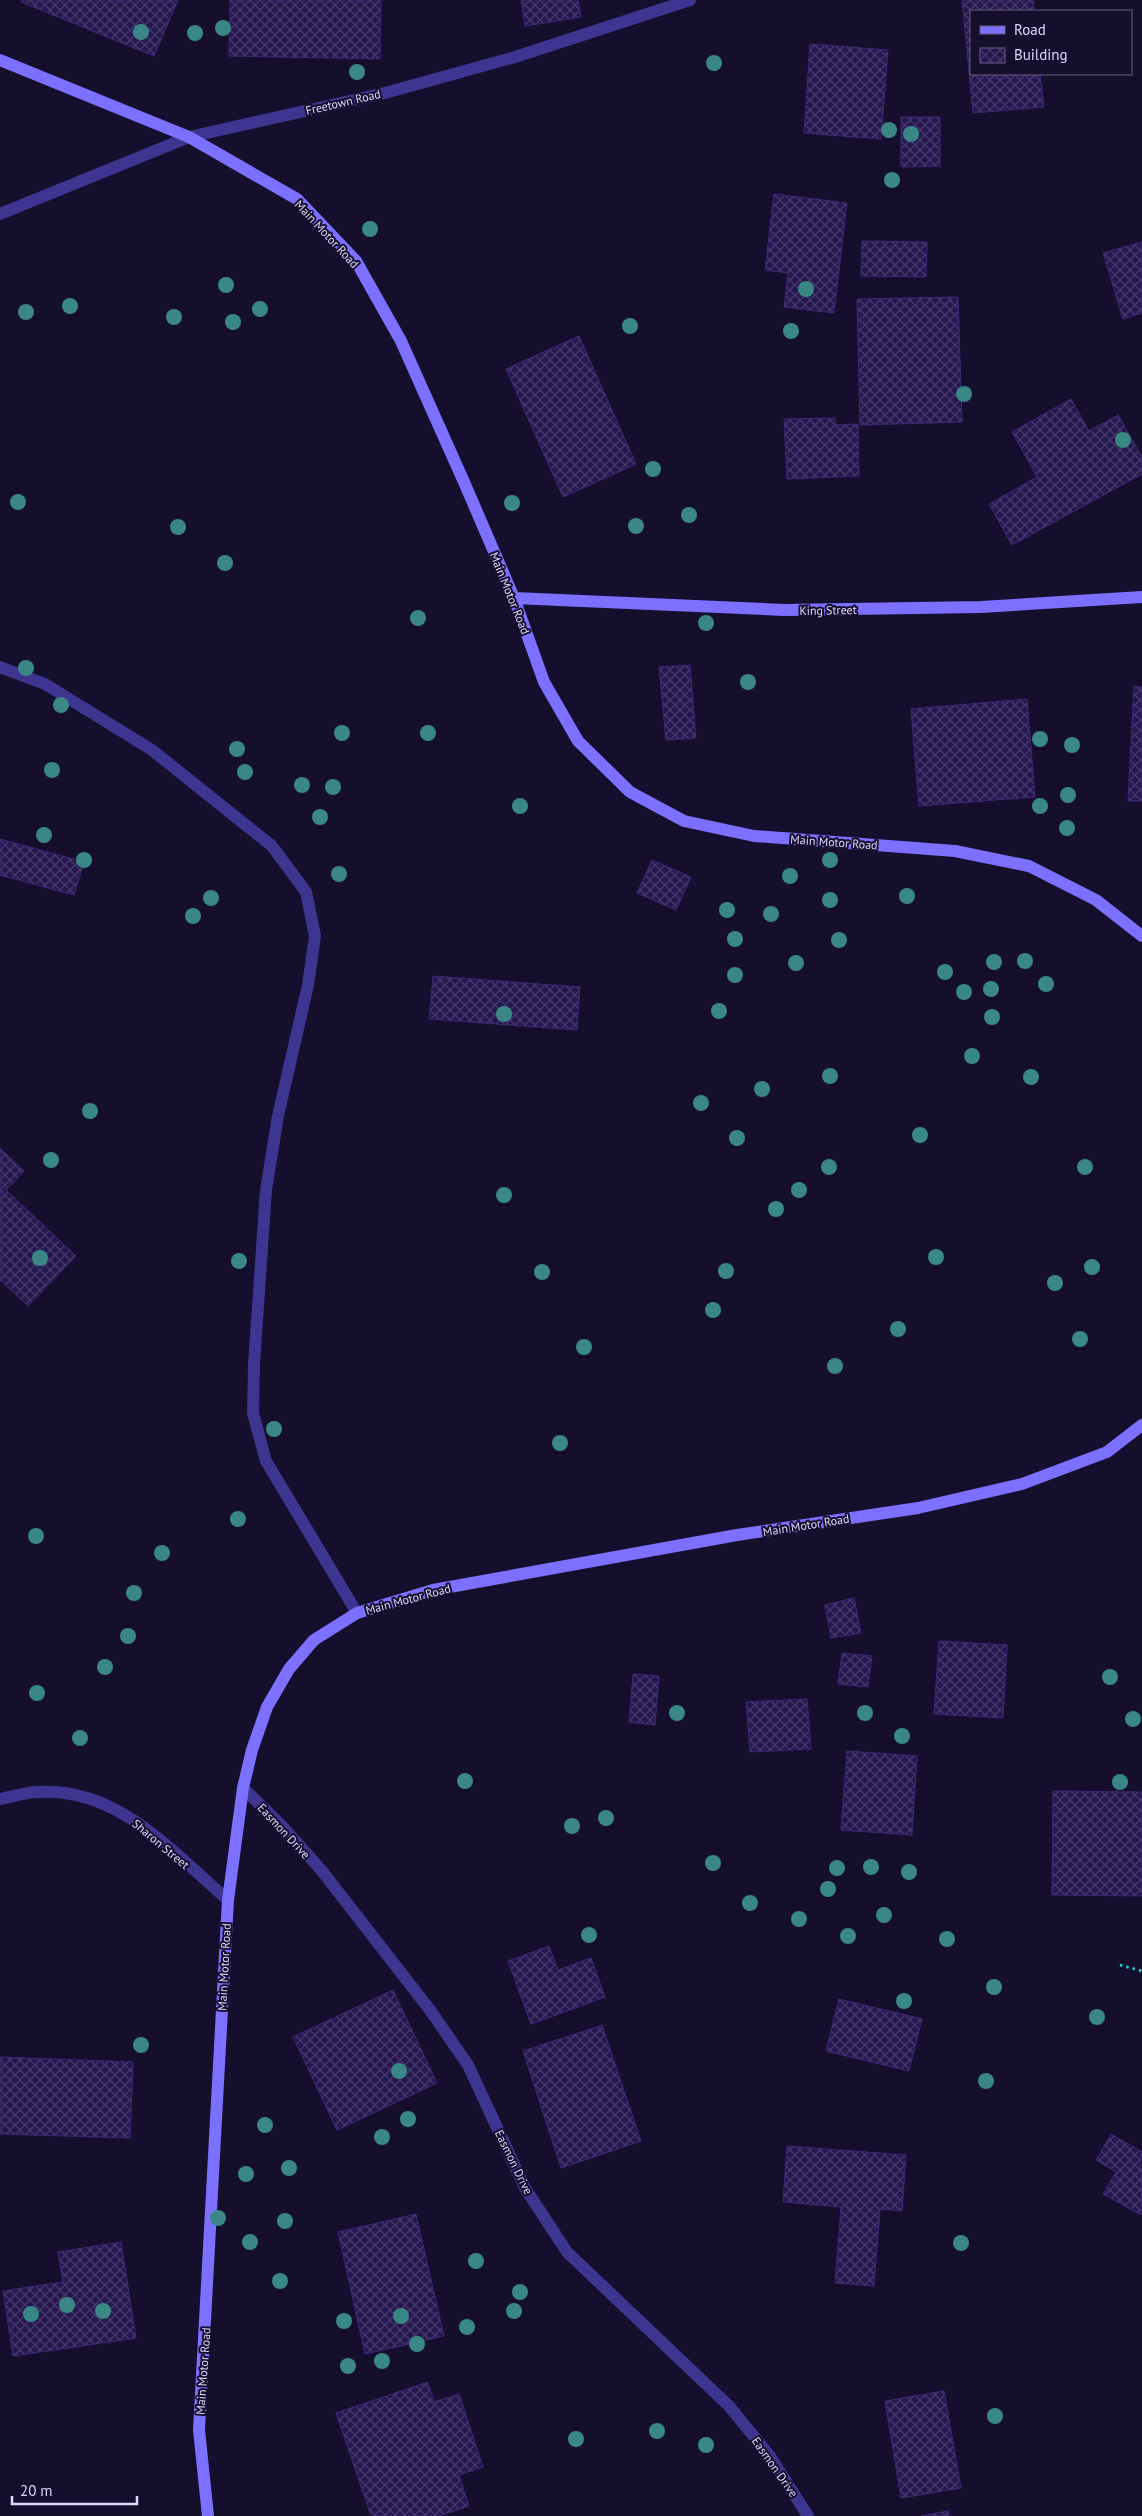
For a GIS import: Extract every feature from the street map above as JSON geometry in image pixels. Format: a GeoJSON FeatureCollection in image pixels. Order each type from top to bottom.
{"type":"FeatureCollection","features":[{"type":"Feature","properties":{"kind":"main road","name":"Main Motor Road"},"geometry":{"type":"LineString","coordinates":[[0,60],[189,137],[296,200],[356,261],[400,341],[514,598],[544,682],[578,741],[630,792],[684,822],[754,836],[955,851],[1029,866],[1096,900],[1142,936]]}},
{"type":"Feature","properties":{"kind":"main road","name":"King Street"},"geometry":{"type":"LineString","coordinates":[[514,598],[784,610],[981,607],[1142,597]]}},
{"type":"Feature","properties":{"kind":"main road","name":"Main Motor Road"},"geometry":{"type":"LineString","coordinates":[[208,2516],[199,2430],[228,1900],[243,1788],[252,1750],[267,1706],[289,1669],[314,1640],[357,1613],[433,1590],[737,1535],[918,1508],[1022,1484],[1107,1452],[1142,1425]]}},
{"type":"Feature","properties":{"kind":"street","name":"Freetown Road"},"geometry":{"type":"LineString","coordinates":[[0,214],[189,137],[404,88],[515,57],[690,0]]}},
{"type":"Feature","properties":{"kind":"street"},"geometry":{"type":"LineString","coordinates":[[0,667],[45,684],[152,750],[272,846],[306,892],[315,936],[308,985],[278,1116],[266,1190],[254,1364],[253,1413],[266,1461],[357,1613]]}},
{"type":"Feature","properties":{"kind":"street","name":"Easmon Drive"},"geometry":{"type":"LineString","coordinates":[[243,1788],[282,1826],[322,1871],[430,2010],[468,2065],[525,2188],[567,2252],[729,2406],[770,2455],[808,2516]]}},
{"type":"Feature","properties":{"kind":"street","name":"Sharon Street"},"geometry":{"type":"LineString","coordinates":[[0,1799],[37,1792],[80,1795],[109,1805],[141,1825],[228,1900]]}},
{"type":"Feature","properties":{"kind":"path"},"geometry":{"type":"LineString","coordinates":[[1120,1965],[1142,1971]]}},
{"type":"Feature","properties":{"kind":"building"},"geometry":{"type":"Polygon","coordinates":[[[22,0],[178,0],[154,56],[21,2],[22,0]]]}},
{"type":"Feature","properties":{"kind":"building"},"geometry":{"type":"Polygon","coordinates":[[[230,0],[381,0],[380,59],[229,56],[230,0]]]}},
{"type":"Feature","properties":{"kind":"building"},"geometry":{"type":"Polygon","coordinates":[[[521,0],[578,0],[581,17],[525,26],[521,0]]]}},
{"type":"Feature","properties":{"kind":"building"},"geometry":{"type":"Polygon","coordinates":[[[962,0],[1033,0],[1034,10],[970,10],[970,75],[1040,75],[1044,107],[973,113],[962,0]]]}},
{"type":"Feature","properties":{"kind":"building"},"geometry":{"type":"Polygon","coordinates":[[[810,44],[888,50],[881,139],[804,133],[810,44]]]}},
{"type":"Feature","properties":{"kind":"building"},"geometry":{"type":"Polygon","coordinates":[[[901,117],[940,117],[940,166],[901,167],[901,117]]]}},
{"type":"Feature","properties":{"kind":"building"},"geometry":{"type":"Polygon","coordinates":[[[774,194],[847,203],[834,313],[784,307],[788,273],[765,270],[774,194]]]}},
{"type":"Feature","properties":{"kind":"building"},"geometry":{"type":"Polygon","coordinates":[[[862,241],[927,242],[926,277],[861,276],[862,241]]]}},
{"type":"Feature","properties":{"kind":"building"},"geometry":{"type":"Polygon","coordinates":[[[1142,242],[1142,313],[1123,319],[1103,253],[1142,242]]]}},
{"type":"Feature","properties":{"kind":"building"},"geometry":{"type":"Polygon","coordinates":[[[958,297],[962,422],[860,425],[857,299],[958,297]]]}},
{"type":"Feature","properties":{"kind":"building"},"geometry":{"type":"Polygon","coordinates":[[[579,336],[636,464],[563,497],[506,369],[579,336]]]}},
{"type":"Feature","properties":{"kind":"building"},"geometry":{"type":"Polygon","coordinates":[[[1071,399],[1089,431],[1118,415],[1142,457],[1142,474],[1012,545],[989,504],[1037,477],[1012,432],[1071,399]]]}},
{"type":"Feature","properties":{"kind":"building"},"geometry":{"type":"Polygon","coordinates":[[[835,418],[836,425],[858,424],[859,476],[787,479],[784,419],[835,418]]]}},
{"type":"Feature","properties":{"kind":"building"},"geometry":{"type":"Polygon","coordinates":[[[690,665],[696,738],[666,740],[659,667],[690,665]]]}},
{"type":"Feature","properties":{"kind":"building"},"geometry":{"type":"Polygon","coordinates":[[[1134,686],[1142,687],[1142,801],[1128,801],[1134,686]]]}},
{"type":"Feature","properties":{"kind":"building"},"geometry":{"type":"Polygon","coordinates":[[[1027,699],[1035,797],[919,806],[911,709],[1027,699]]]}},
{"type":"Feature","properties":{"kind":"building"},"geometry":{"type":"Polygon","coordinates":[[[0,839],[84,862],[74,895],[0,875],[0,839]]]}},
{"type":"Feature","properties":{"kind":"building"},"geometry":{"type":"Polygon","coordinates":[[[652,860],[691,877],[676,910],[637,893],[652,860]]]}},
{"type":"Feature","properties":{"kind":"building"},"geometry":{"type":"Polygon","coordinates":[[[433,976],[580,987],[577,1030],[429,1019],[433,976]]]}},
{"type":"Feature","properties":{"kind":"building"},"geometry":{"type":"Polygon","coordinates":[[[0,1148],[24,1171],[6,1190],[76,1256],[28,1306],[0,1280],[0,1148]]]}},
{"type":"Feature","properties":{"kind":"building"},"geometry":{"type":"Polygon","coordinates":[[[854,1598],[861,1633],[831,1638],[825,1605],[854,1598]]]}},
{"type":"Feature","properties":{"kind":"building"},"geometry":{"type":"Polygon","coordinates":[[[939,1641],[1007,1645],[1003,1718],[934,1714],[939,1641]]]}},
{"type":"Feature","properties":{"kind":"building"},"geometry":{"type":"Polygon","coordinates":[[[842,1653],[872,1656],[868,1687],[838,1684],[842,1653]]]}},
{"type":"Feature","properties":{"kind":"building"},"geometry":{"type":"Polygon","coordinates":[[[633,1674],[659,1676],[655,1725],[629,1722],[633,1674]]]}},
{"type":"Feature","properties":{"kind":"building"},"geometry":{"type":"Polygon","coordinates":[[[807,1699],[811,1749],[750,1752],[746,1702],[807,1699]]]}},
{"type":"Feature","properties":{"kind":"building"},"geometry":{"type":"Polygon","coordinates":[[[847,1751],[917,1756],[912,1835],[841,1830],[847,1751]]]}},
{"type":"Feature","properties":{"kind":"building"},"geometry":{"type":"Polygon","coordinates":[[[1053,1791],[1142,1792],[1142,1896],[1052,1895],[1053,1791]]]}},
{"type":"Feature","properties":{"kind":"building"},"geometry":{"type":"Polygon","coordinates":[[[549,1946],[558,1970],[591,1958],[605,1997],[531,2024],[508,1961],[549,1946]]]}},
{"type":"Feature","properties":{"kind":"building"},"geometry":{"type":"Polygon","coordinates":[[[393,1990],[437,2083],[337,2130],[293,2037],[393,1990]]]}},
{"type":"Feature","properties":{"kind":"building"},"geometry":{"type":"Polygon","coordinates":[[[839,1999],[922,2019],[909,2071],[826,2051],[839,1999]]]}},
{"type":"Feature","properties":{"kind":"building"},"geometry":{"type":"Polygon","coordinates":[[[602,2025],[641,2141],[561,2168],[523,2051],[602,2025]]]}},
{"type":"Feature","properties":{"kind":"building"},"geometry":{"type":"Polygon","coordinates":[[[0,2057],[133,2062],[130,2138],[0,2134],[0,2057]]]}},
{"type":"Feature","properties":{"kind":"building"},"geometry":{"type":"Polygon","coordinates":[[[1111,2134],[1142,2152],[1140,2168],[1142,2169],[1141,2215],[1103,2194],[1116,2172],[1096,2160],[1111,2134]]]}},
{"type":"Feature","properties":{"kind":"building"},"geometry":{"type":"Polygon","coordinates":[[[787,2146],[906,2155],[902,2211],[880,2209],[874,2286],[835,2283],[841,2207],[783,2202],[787,2146]]]}},
{"type":"Feature","properties":{"kind":"building"},"geometry":{"type":"Polygon","coordinates":[[[416,2214],[444,2336],[365,2354],[338,2232],[416,2214]]]}},
{"type":"Feature","properties":{"kind":"building"},"geometry":{"type":"Polygon","coordinates":[[[121,2242],[136,2338],[13,2356],[3,2291],[63,2282],[58,2252],[121,2242]]]}},
{"type":"Feature","properties":{"kind":"building"},"geometry":{"type":"Polygon","coordinates":[[[428,2382],[434,2402],[459,2394],[483,2467],[459,2475],[469,2506],[439,2516],[371,2516],[336,2413],[428,2382]]]}},
{"type":"Feature","properties":{"kind":"building"},"geometry":{"type":"Polygon","coordinates":[[[944,2391],[961,2488],[901,2498],[885,2401],[944,2391]]]}},
{"type":"Feature","properties":{"kind":"building"},"geometry":{"type":"Polygon","coordinates":[[[948,2511],[949,2516],[921,2516],[948,2511]]]}}]}
